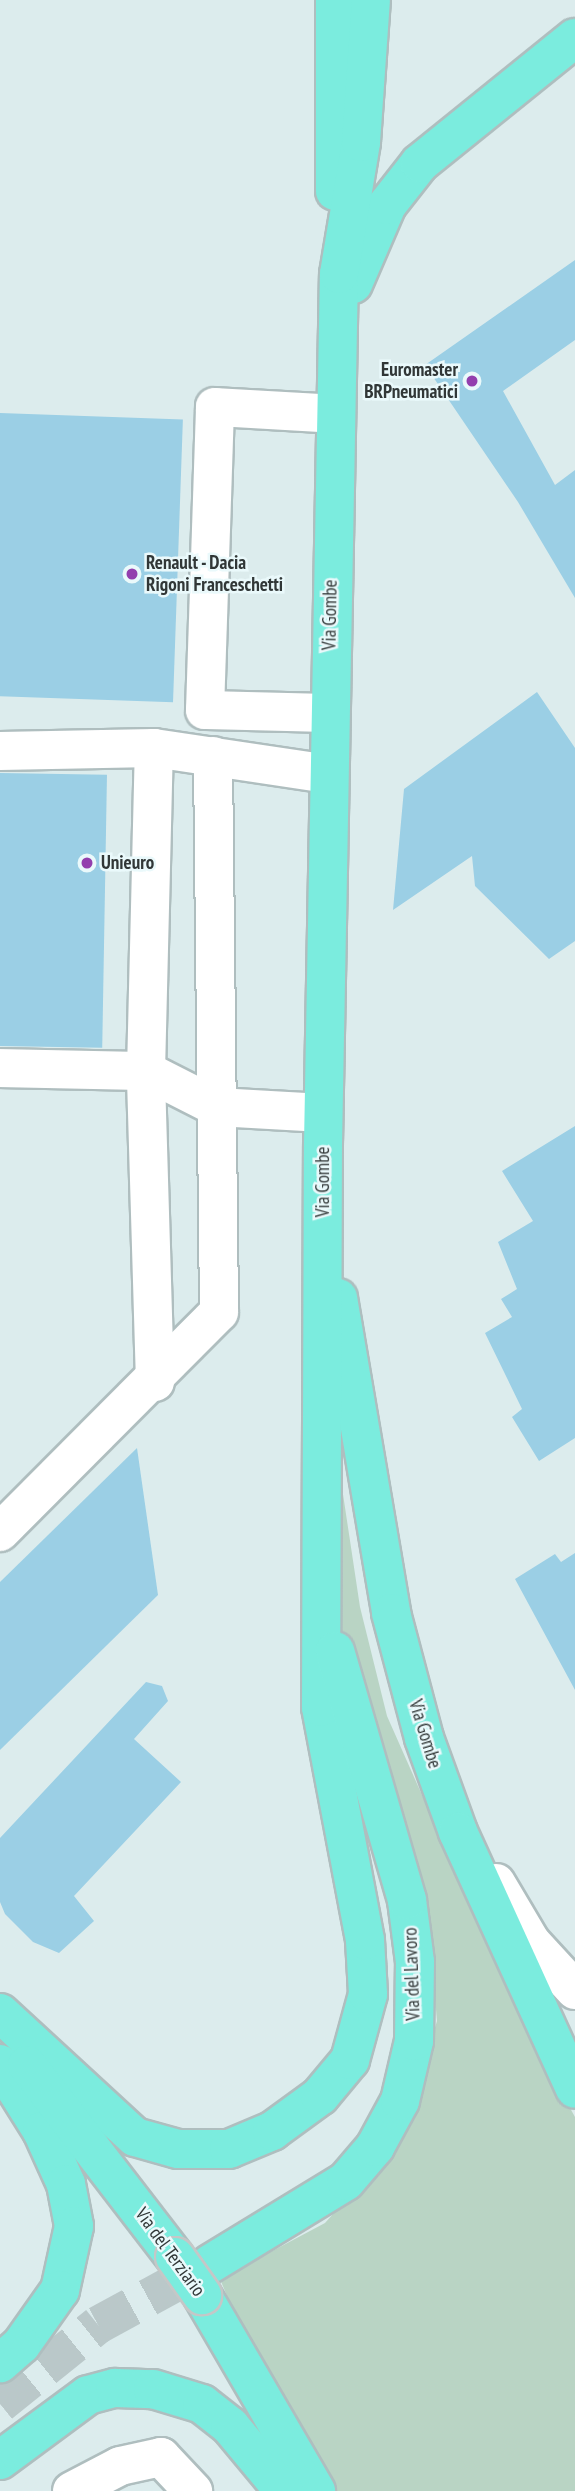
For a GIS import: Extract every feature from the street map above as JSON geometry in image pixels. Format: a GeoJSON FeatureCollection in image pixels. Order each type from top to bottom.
{"type":"FeatureCollection","features":[{"type":"Feature","properties":{"kind":"main road"},"geometry":{"type":"LineString","coordinates":[[335,0],[339,274]]}},
{"type":"Feature","properties":{"kind":"main road","name":"Via Gombe"},"geometry":{"type":"LineString","coordinates":[[0,2013],[135,2137],[178,2149],[229,2149],[272,2131],[320,2096],[350,2060],[368,1994],[365,1940],[321,1707],[323,1113],[337,325],[339,274],[361,142],[372,0]]}},
{"type":"Feature","properties":{"kind":"main road"},"geometry":{"type":"LineString","coordinates":[[337,325],[387,205],[420,163],[575,38]]}},
{"type":"Feature","properties":{"kind":"main road","name":"Via Gombe"},"geometry":{"type":"LineString","coordinates":[[323,1233],[352,1358],[391,1613],[424,1738],[458,1832],[575,2089]]}},
{"type":"Feature","properties":{"kind":"main road","name":"Via del Lavoro"},"geometry":{"type":"LineString","coordinates":[[196,2272],[346,2181],[374,2147],[400,2101],[414,2041],[415,1962],[407,1900],[322,1600]]}},
{"type":"Feature","properties":{"kind":"main road","name":"Via del Terziario"},"geometry":{"type":"LineString","coordinates":[[0,2030],[196,2272],[316,2491]]}},
{"type":"Feature","properties":{"kind":"main road"},"geometry":{"type":"LineString","coordinates":[[0,2064],[42,2131],[66,2184],[74,2226],[60,2290],[21,2345],[0,2363]]}},
{"type":"Feature","properties":{"kind":"main road"},"geometry":{"type":"LineString","coordinates":[[0,2460],[89,2395],[115,2388],[153,2389],[202,2404],[230,2426],[284,2491]]}},
{"type":"Feature","properties":{"kind":"street"},"geometry":{"type":"LineString","coordinates":[[329,713],[205,710],[215,407],[335,414]]}},
{"type":"Feature","properties":{"kind":"street"},"geometry":{"type":"LineString","coordinates":[[0,751],[154,748],[329,774]]}},
{"type":"Feature","properties":{"kind":"street"},"geometry":{"type":"LineString","coordinates":[[154,748],[146,1070],[155,1382]]}},
{"type":"Feature","properties":{"kind":"street"},"geometry":{"type":"LineString","coordinates":[[0,1532],[155,1382],[219,1312],[213,755]]}},
{"type":"Feature","properties":{"kind":"street"},"geometry":{"type":"LineString","coordinates":[[0,1068],[146,1070],[217,1107],[323,1113]]}},
{"type":"Feature","properties":{"kind":"street"},"geometry":{"type":"LineString","coordinates":[[458,1832],[531,1942],[575,1990]]}},
{"type":"Feature","properties":{"kind":"street"},"geometry":{"type":"LineString","coordinates":[[72,2491],[120,2466],[162,2457],[190,2488]]}},
{"type":"Feature","properties":{"kind":"green space"},"geometry":{"type":"Polygon","coordinates":[[[338,1461],[360,1607],[387,1716],[522,2021],[575,2117],[575,2491],[334,2491],[242,2332],[220,2279],[325,2223],[401,2138],[437,2021],[428,1915],[399,1799],[365,1687],[333,1630],[338,1461]]]}},
{"type":"Feature","properties":{"kind":"building"},"geometry":{"type":"Polygon","coordinates":[[[575,260],[575,340],[503,391],[555,485],[575,470],[575,598],[518,502],[425,365],[575,260]]]}},
{"type":"Feature","properties":{"kind":"building"},"geometry":{"type":"Polygon","coordinates":[[[0,413],[183,419],[173,702],[0,696],[0,413]]]}},
{"type":"Feature","properties":{"kind":"building"},"geometry":{"type":"Polygon","coordinates":[[[537,692],[575,748],[575,941],[549,959],[475,886],[472,856],[393,910],[404,789],[537,692]]]}},
{"type":"Feature","properties":{"kind":"building"},"geometry":{"type":"Polygon","coordinates":[[[0,773],[107,775],[102,1048],[0,1046],[0,773]]]}},
{"type":"Feature","properties":{"kind":"building"},"geometry":{"type":"Polygon","coordinates":[[[575,1126],[575,1438],[539,1461],[512,1417],[522,1409],[485,1333],[512,1317],[501,1299],[517,1289],[498,1242],[533,1221],[502,1171],[575,1126]]]}},
{"type":"Feature","properties":{"kind":"building"},"geometry":{"type":"Polygon","coordinates":[[[137,1448],[158,1595],[0,1750],[0,1582],[137,1448]]]}},
{"type":"Feature","properties":{"kind":"building"},"geometry":{"type":"Polygon","coordinates":[[[575,1553],[575,1690],[515,1579],[555,1554],[561,1562],[575,1553]]]}},
{"type":"Feature","properties":{"kind":"building"},"geometry":{"type":"Polygon","coordinates":[[[146,1682],[162,1686],[168,1701],[134,1739],[181,1782],[74,1896],[94,1921],[59,1953],[33,1942],[5,1914],[0,1902],[0,1838],[146,1682]]]}},
{"type":"Feature","properties":{"kind":"tunnel"},"geometry":{"type":"LineString","coordinates":[[0,2404],[98,2325],[210,2264]]}},
{"type":"Feature","properties":{"kind":"place","name":"Euromaster BRPneumatici"},"geometry":{"type":"Point","coordinates":[472,381]}},
{"type":"Feature","properties":{"kind":"place","name":"Renault - Dacia Rigoni Franceschetti"},"geometry":{"type":"Point","coordinates":[132,574]}},
{"type":"Feature","properties":{"kind":"place","name":"Unieuro"},"geometry":{"type":"Point","coordinates":[87,863]}}]}
